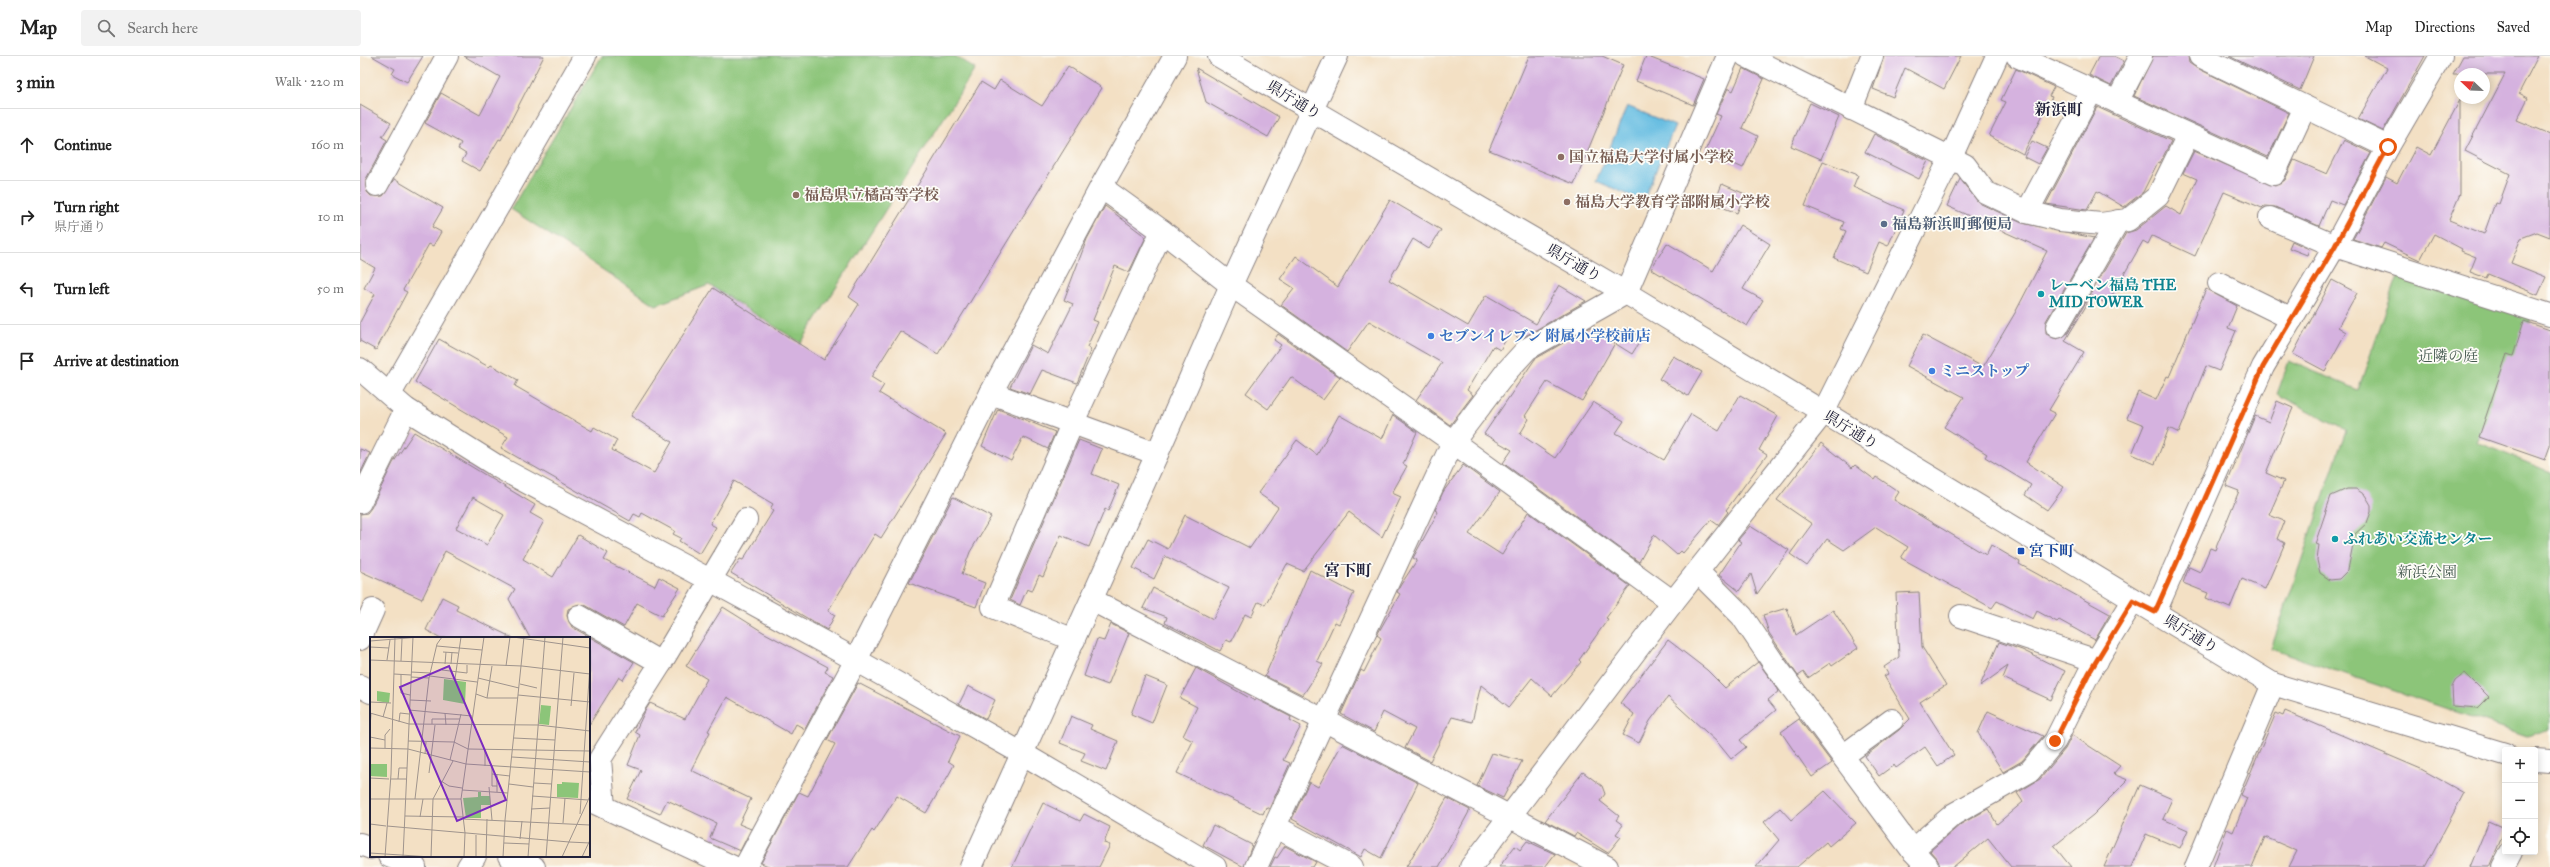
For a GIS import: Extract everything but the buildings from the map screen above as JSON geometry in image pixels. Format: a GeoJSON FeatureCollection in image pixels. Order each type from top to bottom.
{"type":"FeatureCollection","features":[{"type":"Feature","properties":{"kind":"street"},"geometry":{"type":"LineString","coordinates":[[377,185],[447,56]]}},
{"type":"Feature","properties":{"kind":"street"},"geometry":{"type":"LineString","coordinates":[[745,867],[856,660],[991,393],[1101,187],[1175,56]]}},
{"type":"Feature","properties":{"kind":"street","name":"県庁通り"},"geometry":{"type":"LineString","coordinates":[[1219,56],[1626,293],[2133,601],[2155,612],[2273,684],[2502,753]]}},
{"type":"Feature","properties":{"kind":"street"},"geometry":{"type":"LineString","coordinates":[[971,867],[1092,600],[1231,285],[1337,56]]}},
{"type":"Feature","properties":{"kind":"street"},"geometry":{"type":"LineString","coordinates":[[1256,867],[1276,827],[1324,719],[1453,442],[1502,377],[1527,349],[1626,293],[1728,56]]}},
{"type":"Feature","properties":{"kind":"street"},"geometry":{"type":"LineString","coordinates":[[1746,56],[1951,157],[1965,165],[1985,192],[2027,212],[2060,220],[2101,224],[2128,220],[2158,196],[2188,135]]}},
{"type":"Feature","properties":{"kind":"street"},"geometry":{"type":"LineString","coordinates":[[1851,108],[1872,56]]}},
{"type":"Feature","properties":{"kind":"street"},"geometry":{"type":"LineString","coordinates":[[1471,867],[1673,602],[1823,413],[1951,157],[1998,56]]}},
{"type":"Feature","properties":{"kind":"street"},"geometry":{"type":"LineString","coordinates":[[2017,56],[2274,174],[2305,107]]}},
{"type":"Feature","properties":{"kind":"street"},"geometry":{"type":"LineString","coordinates":[[2117,102],[2142,56]]}},
{"type":"Feature","properties":{"kind":"street"},"geometry":{"type":"LineString","coordinates":[[2200,56],[2388,147]]}},
{"type":"Feature","properties":{"kind":"street"},"geometry":{"type":"LineString","coordinates":[[2155,612],[2263,367],[2335,246],[2388,147],[2441,56]]}},
{"type":"Feature","properties":{"kind":"street"},"geometry":{"type":"LineString","coordinates":[[390,394],[579,58]]}},
{"type":"Feature","properties":{"kind":"street"},"geometry":{"type":"LineString","coordinates":[[2027,212],[2092,90]]}},
{"type":"Feature","properties":{"kind":"street"},"geometry":{"type":"LineString","coordinates":[[1101,187],[1162,231],[1231,285],[1453,442],[1673,602]]}},
{"type":"Feature","properties":{"kind":"street"},"geometry":{"type":"LineString","coordinates":[[2270,218],[2335,246],[2550,315]]}},
{"type":"Feature","properties":{"kind":"street"},"geometry":{"type":"LineString","coordinates":[[2057,327],[2118,222]]}},
{"type":"Feature","properties":{"kind":"street"},"geometry":{"type":"LineString","coordinates":[[1074,640],[993,607],[1072,424],[1162,231]]}},
{"type":"Feature","properties":{"kind":"street"},"geometry":{"type":"LineString","coordinates":[[2219,283],[2292,319]]}},
{"type":"Feature","properties":{"kind":"street"},"geometry":{"type":"LineString","coordinates":[[360,368],[406,409],[500,468],[856,660],[1023,754],[1215,867]]}},
{"type":"Feature","properties":{"kind":"street"},"geometry":{"type":"LineString","coordinates":[[991,393],[1157,454]]}},
{"type":"Feature","properties":{"kind":"street"},"geometry":{"type":"LineString","coordinates":[[360,502],[406,409]]}},
{"type":"Feature","properties":{"kind":"street"},"geometry":{"type":"LineString","coordinates":[[733,867],[597,804],[600,759],[661,663],[746,520]]}},
{"type":"Feature","properties":{"kind":"street"},"geometry":{"type":"LineString","coordinates":[[1698,572],[1742,616],[1775,665],[1912,850],[1928,867]]}},
{"type":"Feature","properties":{"kind":"street"},"geometry":{"type":"LineString","coordinates":[[1092,600],[1607,867]]}},
{"type":"Feature","properties":{"kind":"street"},"geometry":{"type":"LineString","coordinates":[[1912,850],[1954,814],[2030,771],[2055,741],[2097,661],[2133,601]]}},
{"type":"Feature","properties":{"kind":"street"},"geometry":{"type":"LineString","coordinates":[[360,639],[373,610]]}},
{"type":"Feature","properties":{"kind":"street"},"geometry":{"type":"LineString","coordinates":[[579,616],[661,663]]}},
{"type":"Feature","properties":{"kind":"street"},"geometry":{"type":"LineString","coordinates":[[1961,616],[2097,661]]}},
{"type":"Feature","properties":{"kind":"street"},"geometry":{"type":"LineString","coordinates":[[2196,867],[2273,684]]}},
{"type":"Feature","properties":{"kind":"street"},"geometry":{"type":"LineString","coordinates":[[360,686],[370,691]]}},
{"type":"Feature","properties":{"kind":"street"},"geometry":{"type":"LineString","coordinates":[[1843,756],[1892,720]]}},
{"type":"Feature","properties":{"kind":"street"},"geometry":{"type":"LineString","coordinates":[[2538,760],[2550,761]]}},
{"type":"Feature","properties":{"kind":"street"},"geometry":{"type":"LineString","coordinates":[[1276,827],[1352,867]]}},
{"type":"Feature","properties":{"kind":"street"},"geometry":{"type":"LineString","coordinates":[[360,844],[370,848]]}},
{"type":"Feature","properties":{"kind":"street"},"geometry":{"type":"LineString","coordinates":[[2503,867],[2509,855]]}},
{"type":"Feature","properties":{"kind":"street"},"geometry":{"type":"LineString","coordinates":[[391,857],[415,867]]}},
{"type":"Feature","properties":{"kind":"street"},"geometry":{"type":"LineString","coordinates":[[468,867],[474,857]]}},
{"type":"Feature","properties":{"kind":"street"},"geometry":{"type":"LineString","coordinates":[[511,857],[534,867]]}},
{"type":"Feature","properties":{"kind":"green space"},"geometry":{"type":"Polygon","coordinates":[[[602,56],[955,56],[975,69],[801,343],[709,285],[656,305],[511,209],[602,56]]]}},
{"type":"Feature","properties":{"kind":"green space","name":"新浜公園"},"geometry":{"type":"Polygon","coordinates":[[[2401,267],[2535,310],[2477,442],[2550,472],[2550,729],[2527,736],[2271,649],[2346,430],[2277,394],[2289,361],[2358,390],[2401,267]]]}},
{"type":"Feature","properties":{"kind":"water"},"geometry":{"type":"Polygon","coordinates":[[[1627,106],[1675,126],[1643,201],[1596,181],[1627,106]]]}},
{"type":"Feature","properties":{"kind":"place","name":"国立福島大学付属小学校"},"geometry":{"type":"Point","coordinates":[1561,157]}},
{"type":"Feature","properties":{"kind":"place","name":"福島県立橘高等学校"},"geometry":{"type":"Point","coordinates":[796,195]}},
{"type":"Feature","properties":{"kind":"place","name":"福島大学教育学部附属小学校"},"geometry":{"type":"Point","coordinates":[1567,202]}},
{"type":"Feature","properties":{"kind":"place","name":"福島新浜町郵便局"},"geometry":{"type":"Point","coordinates":[1884,224]}},
{"type":"Feature","properties":{"kind":"place","name":"レーベン福島 THE MID TOWER"},"geometry":{"type":"Point","coordinates":[2041,294]}},
{"type":"Feature","properties":{"kind":"place","name":"セブンイレブン 附属小学校前店"},"geometry":{"type":"Point","coordinates":[1431,336]}},
{"type":"Feature","properties":{"kind":"place","name":"ミニストップ"},"geometry":{"type":"Point","coordinates":[1932,371]}},
{"type":"Feature","properties":{"kind":"place","name":"ふれあい交流センター"},"geometry":{"type":"Point","coordinates":[2335,539]}},
{"type":"Feature","properties":{"kind":"place","name":"宮下町"},"geometry":{"type":"Point","coordinates":[2021,551]}},
{"type":"Feature","properties":{"kind":"district","name":"新浜町"},"geometry":{"type":"Point","coordinates":[2059,109]}},
{"type":"Feature","properties":{"kind":"district","name":"宮下町"},"geometry":{"type":"Point","coordinates":[1348,570]}},
{"type":"Feature","properties":{"kind":"route"},"geometry":{"type":"LineString","coordinates":[[2055,741],[2089,673],[2133,601],[2155,612],[2263,367],[2335,246],[2388,147]]}},
{"type":"Feature","properties":{"kind":"park label","name":"近隣の庭"},"geometry":{"type":"Point","coordinates":[2448,356]}}]}
